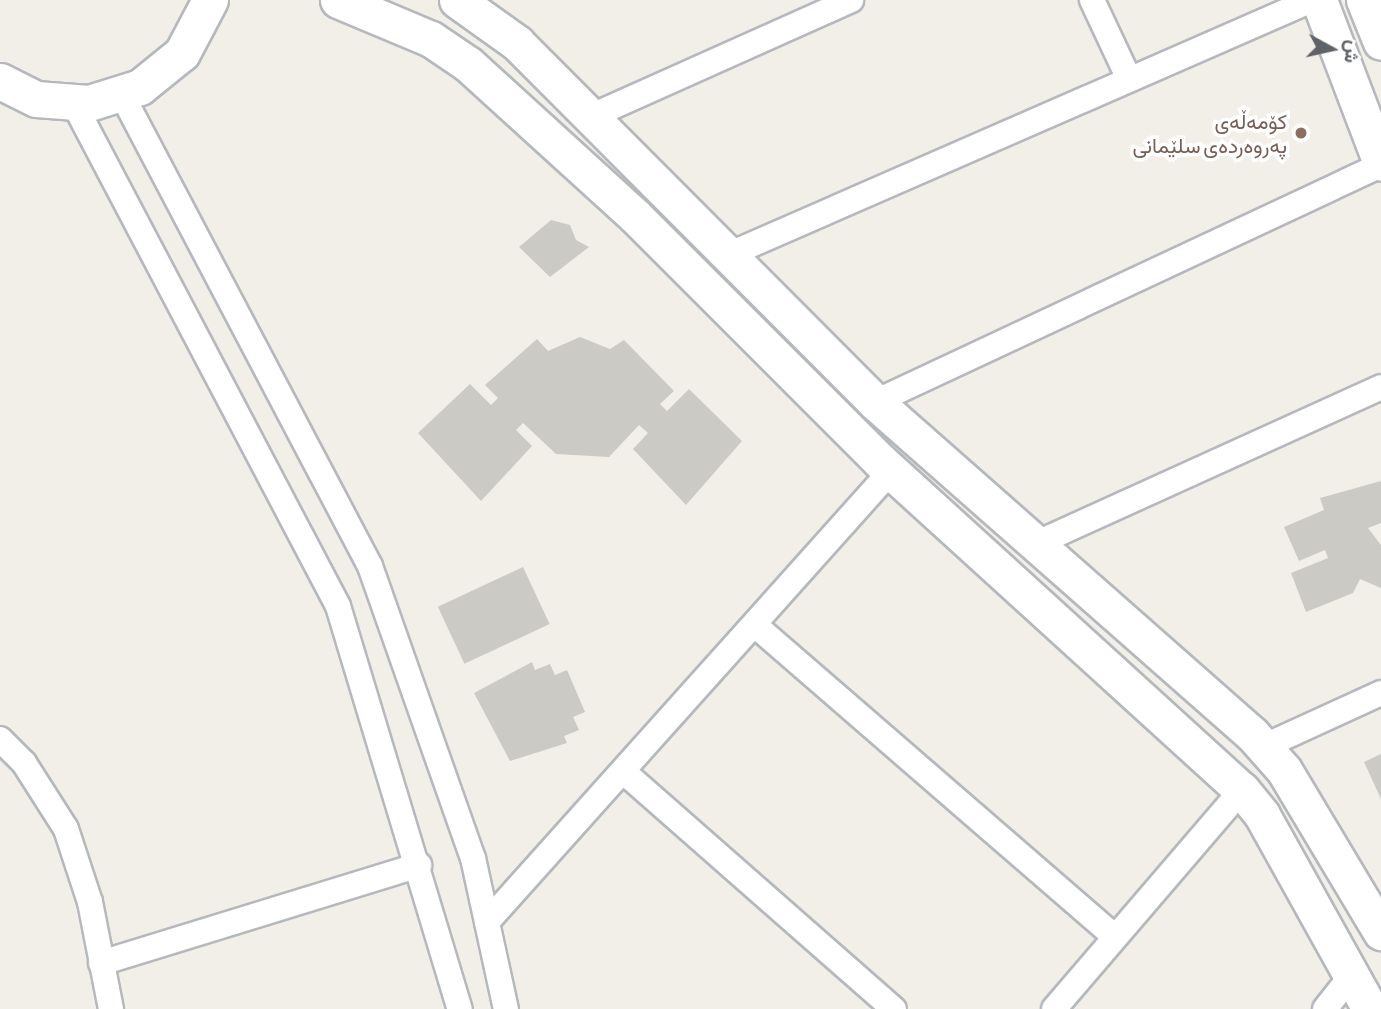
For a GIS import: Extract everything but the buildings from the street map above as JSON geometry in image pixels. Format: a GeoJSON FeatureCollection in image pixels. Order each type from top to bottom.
{"type":"FeatureCollection","features":[{"type":"Feature","properties":{"kind":"street"},"geometry":{"type":"LineString","coordinates":[[338,0],[431,39],[468,64],[635,216],[891,471],[1128,690],[1241,790],[1262,815],[1370,1009]]}},
{"type":"Feature","properties":{"kind":"street"},"geometry":{"type":"LineString","coordinates":[[457,0],[517,43],[876,402],[1033,545],[1263,747],[1317,821],[1381,932]]}},
{"type":"Feature","properties":{"kind":"street"},"geometry":{"type":"LineString","coordinates":[[592,116],[851,0]]}},
{"type":"Feature","properties":{"kind":"street"},"geometry":{"type":"LineString","coordinates":[[1092,0],[1129,79]]}},
{"type":"Feature","properties":{"kind":"street"},"geometry":{"type":"LineString","coordinates":[[729,256],[1312,0]]}},
{"type":"Feature","properties":{"kind":"street"},"geometry":{"type":"LineString","coordinates":[[876,402],[1381,164],[1319,0]]}},
{"type":"Feature","properties":{"kind":"street"},"geometry":{"type":"LineString","coordinates":[[1364,0],[1381,42]]}},
{"type":"Feature","properties":{"kind":"street"},"geometry":{"type":"LineString","coordinates":[[0,81],[36,99],[73,102],[140,87],[182,53],[220,2]]}},
{"type":"Feature","properties":{"kind":"street"},"geometry":{"type":"LineString","coordinates":[[121,93],[370,566],[472,858],[506,1009]]}},
{"type":"Feature","properties":{"kind":"street"},"geometry":{"type":"LineString","coordinates":[[73,102],[338,606],[419,865],[460,1009]]}},
{"type":"Feature","properties":{"kind":"street"},"geometry":{"type":"LineString","coordinates":[[1033,545],[1381,387]]}},
{"type":"Feature","properties":{"kind":"street"},"geometry":{"type":"LineString","coordinates":[[487,922],[625,773],[891,471]]}},
{"type":"Feature","properties":{"kind":"street"},"geometry":{"type":"LineString","coordinates":[[756,626],[1115,937]]}},
{"type":"Feature","properties":{"kind":"street"},"geometry":{"type":"LineString","coordinates":[[1128,690],[1161,655]]}},
{"type":"Feature","properties":{"kind":"street"},"geometry":{"type":"LineString","coordinates":[[1263,747],[1381,692]]}},
{"type":"Feature","properties":{"kind":"street"},"geometry":{"type":"LineString","coordinates":[[0,739],[66,829],[90,902],[111,1009]]}},
{"type":"Feature","properties":{"kind":"street"},"geometry":{"type":"LineString","coordinates":[[625,773],[894,1009]]}},
{"type":"Feature","properties":{"kind":"street"},"geometry":{"type":"LineString","coordinates":[[1054,1009],[1241,790]]}},
{"type":"Feature","properties":{"kind":"street"},"geometry":{"type":"LineString","coordinates":[[101,963],[419,865]]}},
{"type":"Feature","properties":{"kind":"street"},"geometry":{"type":"LineString","coordinates":[[1325,1009],[1352,976]]}},
{"type":"Feature","properties":{"kind":"place","name":"كۆمەڵەی پەروەردەی سلێمانی"},"geometry":{"type":"Point","coordinates":[1301,133]}}]}
